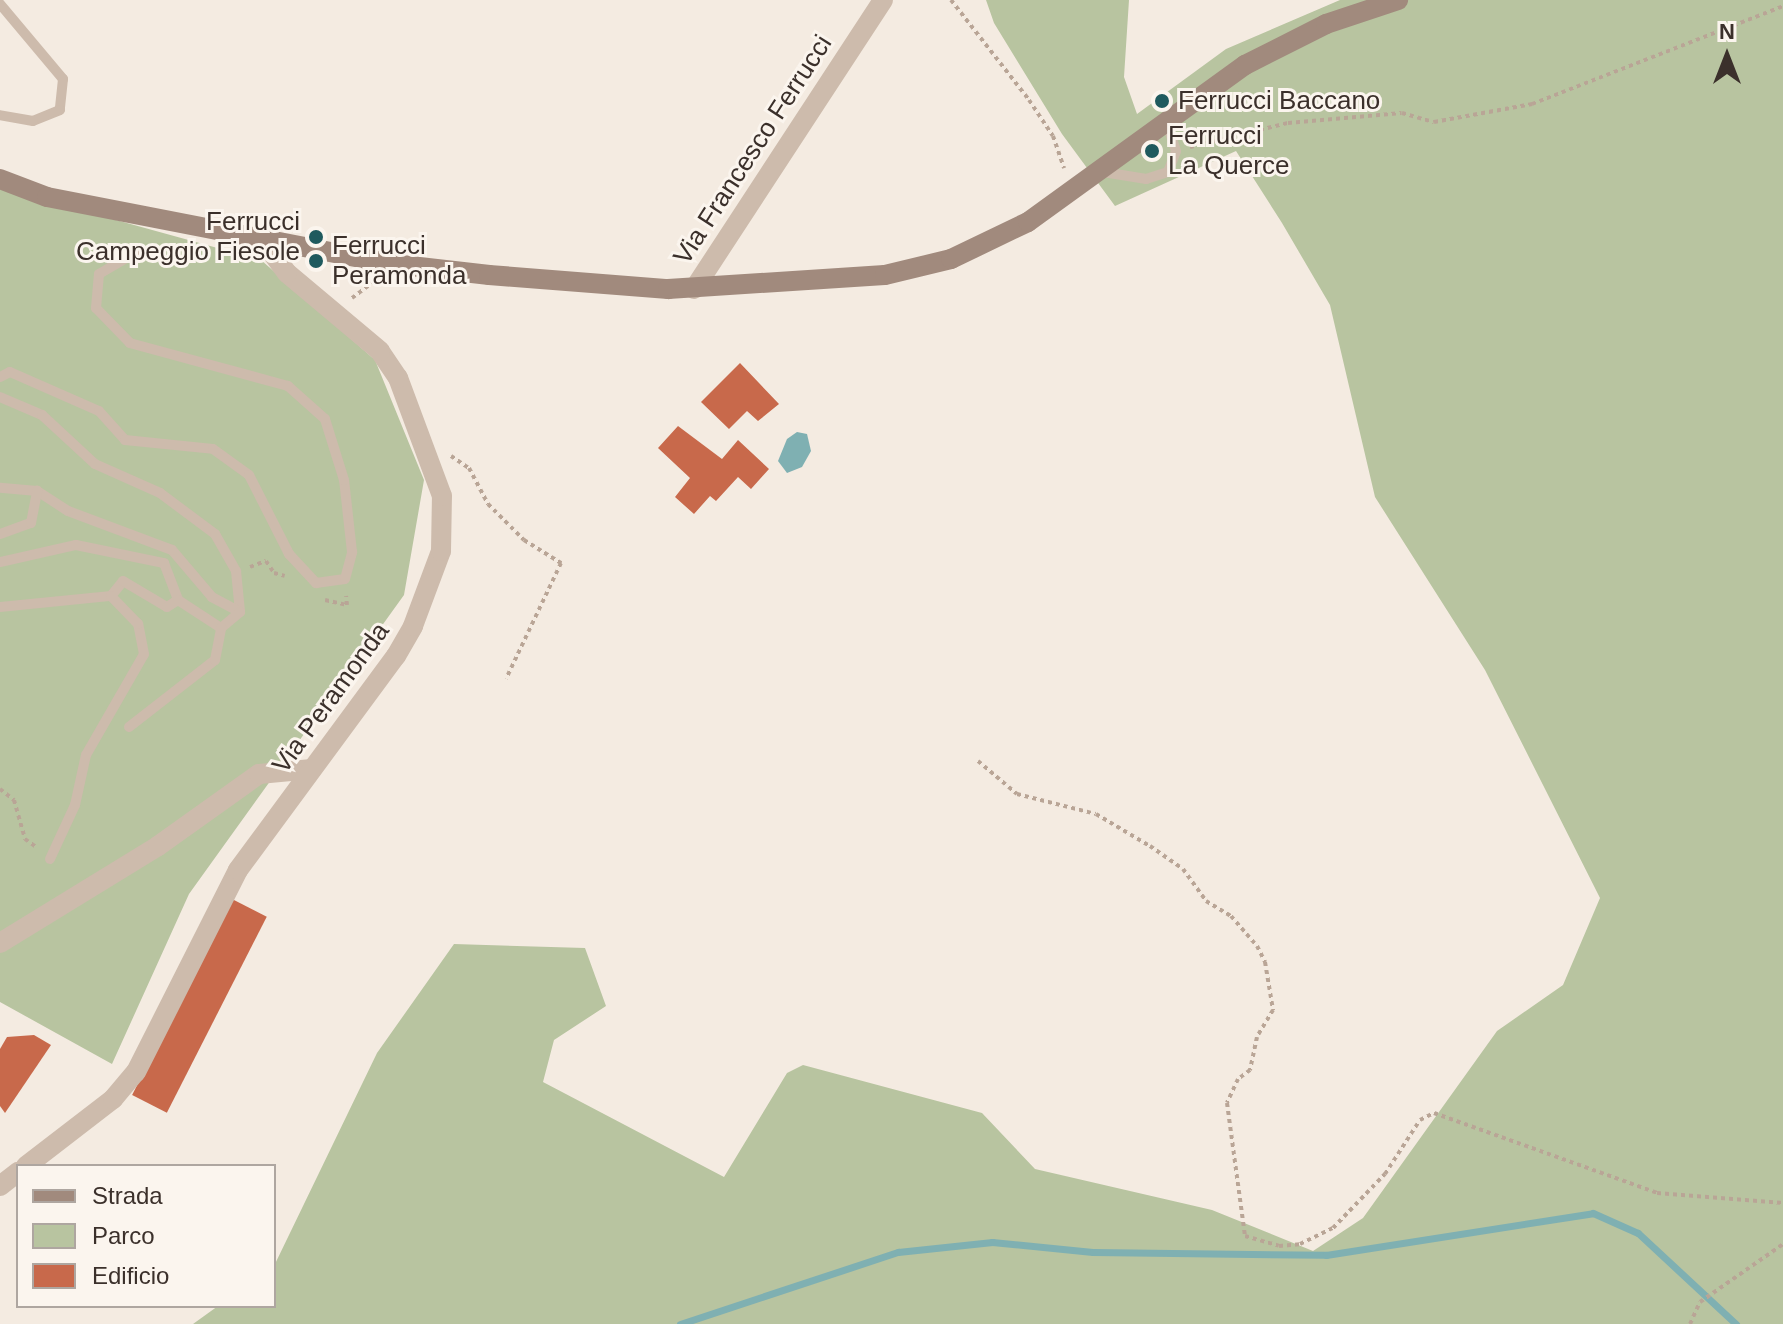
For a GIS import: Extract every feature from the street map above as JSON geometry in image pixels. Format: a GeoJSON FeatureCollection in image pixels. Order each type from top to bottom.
{"type":"FeatureCollection","features":[{"type":"Feature","properties":{"kind":"main road","name":"Via Francesco Ferrucci"},"geometry":{"type":"LineString","coordinates":[[0,179],[47,197],[393,264],[694,289],[845,280],[919,269],[985,244],[1080,189],[1205,91],[1289,41],[1398,0]]}},
{"type":"Feature","properties":{"kind":"street","name":"Via Francesco Ferrucci"},"geometry":{"type":"LineString","coordinates":[[694,289],[883,0]]}},
{"type":"Feature","properties":{"kind":"street","name":"Via Peramonda"},"geometry":{"type":"LineString","coordinates":[[28,1164],[127,1085],[238,870],[396,656],[428,591],[444,525],[442,496],[429,451],[398,378],[380,351],[287,273],[261,238]]}},
{"type":"Feature","properties":{"kind":"street"},"geometry":{"type":"LineString","coordinates":[[0,943],[158,846],[259,774],[312,769]]}},
{"type":"Feature","properties":{"kind":"street"},"geometry":{"type":"LineString","coordinates":[[0,1186],[16,1174]]}},
{"type":"Feature","properties":{"kind":"lane"},"geometry":{"type":"LineString","coordinates":[[0,4],[63,79],[60,110],[33,121],[0,115]]}},
{"type":"Feature","properties":{"kind":"lane"},"geometry":{"type":"LineString","coordinates":[[1103,172],[1157,177],[1168,172],[1176,151],[1166,121]]}},
{"type":"Feature","properties":{"kind":"lane"},"geometry":{"type":"LineString","coordinates":[[0,377],[10,372],[99,411],[125,440],[213,449],[249,475],[289,554],[316,583],[345,579],[352,552],[346,495],[325,419],[288,386],[130,343],[96,308],[99,274],[140,250]]}},
{"type":"Feature","properties":{"kind":"lane"},"geometry":{"type":"LineString","coordinates":[[0,397],[42,415],[95,464],[160,493],[215,534],[236,571],[240,612]]}},
{"type":"Feature","properties":{"kind":"lane"},"geometry":{"type":"LineString","coordinates":[[0,488],[37,491],[68,511],[172,550],[212,597],[240,612]]}},
{"type":"Feature","properties":{"kind":"lane"},"geometry":{"type":"LineString","coordinates":[[0,534],[31,523],[37,491]]}},
{"type":"Feature","properties":{"kind":"lane"},"geometry":{"type":"LineString","coordinates":[[0,562],[76,545],[164,563],[178,600],[221,628]]}},
{"type":"Feature","properties":{"kind":"lane"},"geometry":{"type":"LineString","coordinates":[[0,607],[111,596],[123,581],[167,607],[178,600]]}},
{"type":"Feature","properties":{"kind":"lane"},"geometry":{"type":"LineString","coordinates":[[50,859],[75,805],[86,755],[144,654],[138,624],[111,596]]}},
{"type":"Feature","properties":{"kind":"lane"},"geometry":{"type":"LineString","coordinates":[[129,727],[215,660],[221,628],[240,612]]}},
{"type":"Feature","properties":{"kind":"path"},"geometry":{"type":"LineString","coordinates":[[951,0],[1029,100],[1080,189]]}},
{"type":"Feature","properties":{"kind":"path"},"geometry":{"type":"LineString","coordinates":[[1176,151],[1288,123],[1402,113],[1434,122],[1532,104],[1783,6]]}},
{"type":"Feature","properties":{"kind":"path"},"geometry":{"type":"LineString","coordinates":[[344,321],[346,305],[393,264]]}},
{"type":"Feature","properties":{"kind":"path"},"geometry":{"type":"LineString","coordinates":[[429,451],[460,459],[488,504],[533,548],[556,555],[561,563],[506,679]]}},
{"type":"Feature","properties":{"kind":"path"},"geometry":{"type":"LineString","coordinates":[[978,761],[1017,794],[1096,814],[1150,846],[1183,869],[1206,901],[1231,916],[1257,946],[1265,962],[1273,1010],[1253,1047],[1250,1070],[1238,1079],[1227,1103],[1245,1236],[1279,1246],[1300,1244],[1333,1228],[1375,1187],[1420,1120],[1434,1113],[1657,1193],[1783,1203]]}},
{"type":"Feature","properties":{"kind":"path"},"geometry":{"type":"LineString","coordinates":[[0,789],[14,800],[25,839],[50,859]]}},
{"type":"Feature","properties":{"kind":"path"},"geometry":{"type":"LineString","coordinates":[[1690,1324],[1700,1302],[1783,1244]]}},
{"type":"Feature","properties":{"kind":"green space"},"geometry":{"type":"Polygon","coordinates":[[[986,0],[1129,0],[1124,77],[1137,114],[1226,49],[1340,0],[1783,0],[1783,1324],[193,1324],[215,1308],[276,1308],[276,1262],[377,1053],[454,944],[585,948],[606,1006],[554,1040],[543,1082],[724,1177],[787,1073],[803,1065],[982,1113],[1035,1169],[1212,1210],[1313,1251],[1363,1218],[1497,1031],[1563,985],[1600,898],[1485,670],[1375,497],[1330,305],[1282,223],[1236,151],[1115,206],[1062,134],[994,23],[986,0]]]}},
{"type":"Feature","properties":{"kind":"green space"},"geometry":{"type":"Polygon","coordinates":[[[0,188],[261,260],[375,360],[424,480],[404,595],[189,894],[112,1064],[0,1002],[0,188]]]}},
{"type":"Feature","properties":{"kind":"water"},"geometry":{"type":"Polygon","coordinates":[[[797,432],[807,434],[811,451],[802,467],[787,473],[778,461],[787,439],[797,432]]]}},
{"type":"Feature","properties":{"kind":"building"},"geometry":{"type":"Polygon","coordinates":[[[740,363],[779,404],[758,421],[747,411],[729,429],[701,402],[740,363]]]}},
{"type":"Feature","properties":{"kind":"building"},"geometry":{"type":"Polygon","coordinates":[[[678,426],[722,459],[738,440],[769,469],[751,489],[738,477],[716,501],[710,496],[694,514],[675,497],[690,478],[658,448],[678,426]]]}},
{"type":"Feature","properties":{"kind":"building"},"geometry":{"type":"Polygon","coordinates":[[[232,899],[267,917],[167,1113],[132,1095],[232,899]]]}},
{"type":"Feature","properties":{"kind":"building"},"geometry":{"type":"Polygon","coordinates":[[[34,1035],[51,1045],[5,1113],[0,1106],[0,1049],[7,1037],[34,1035]]]}},
{"type":"Feature","properties":{"kind":"waterway"},"geometry":{"type":"LineString","coordinates":[[680,1324],[898,1252],[992,1242],[1093,1252],[1326,1255],[1593,1213],[1638,1233],[1736,1324]]}},
{"type":"Feature","properties":{"kind":"place","name":"Ferrucci Baccano"},"geometry":{"type":"Point","coordinates":[1162,101]}},
{"type":"Feature","properties":{"kind":"place","name":"Ferrucci La Querce"},"geometry":{"type":"Point","coordinates":[1152,151]}},
{"type":"Feature","properties":{"kind":"place","name":"Ferrucci Campeggio Fiesole"},"geometry":{"type":"Point","coordinates":[316,237]}},
{"type":"Feature","properties":{"kind":"place","name":"Ferrucci Peramonda"},"geometry":{"type":"Point","coordinates":[316,261]}}]}
